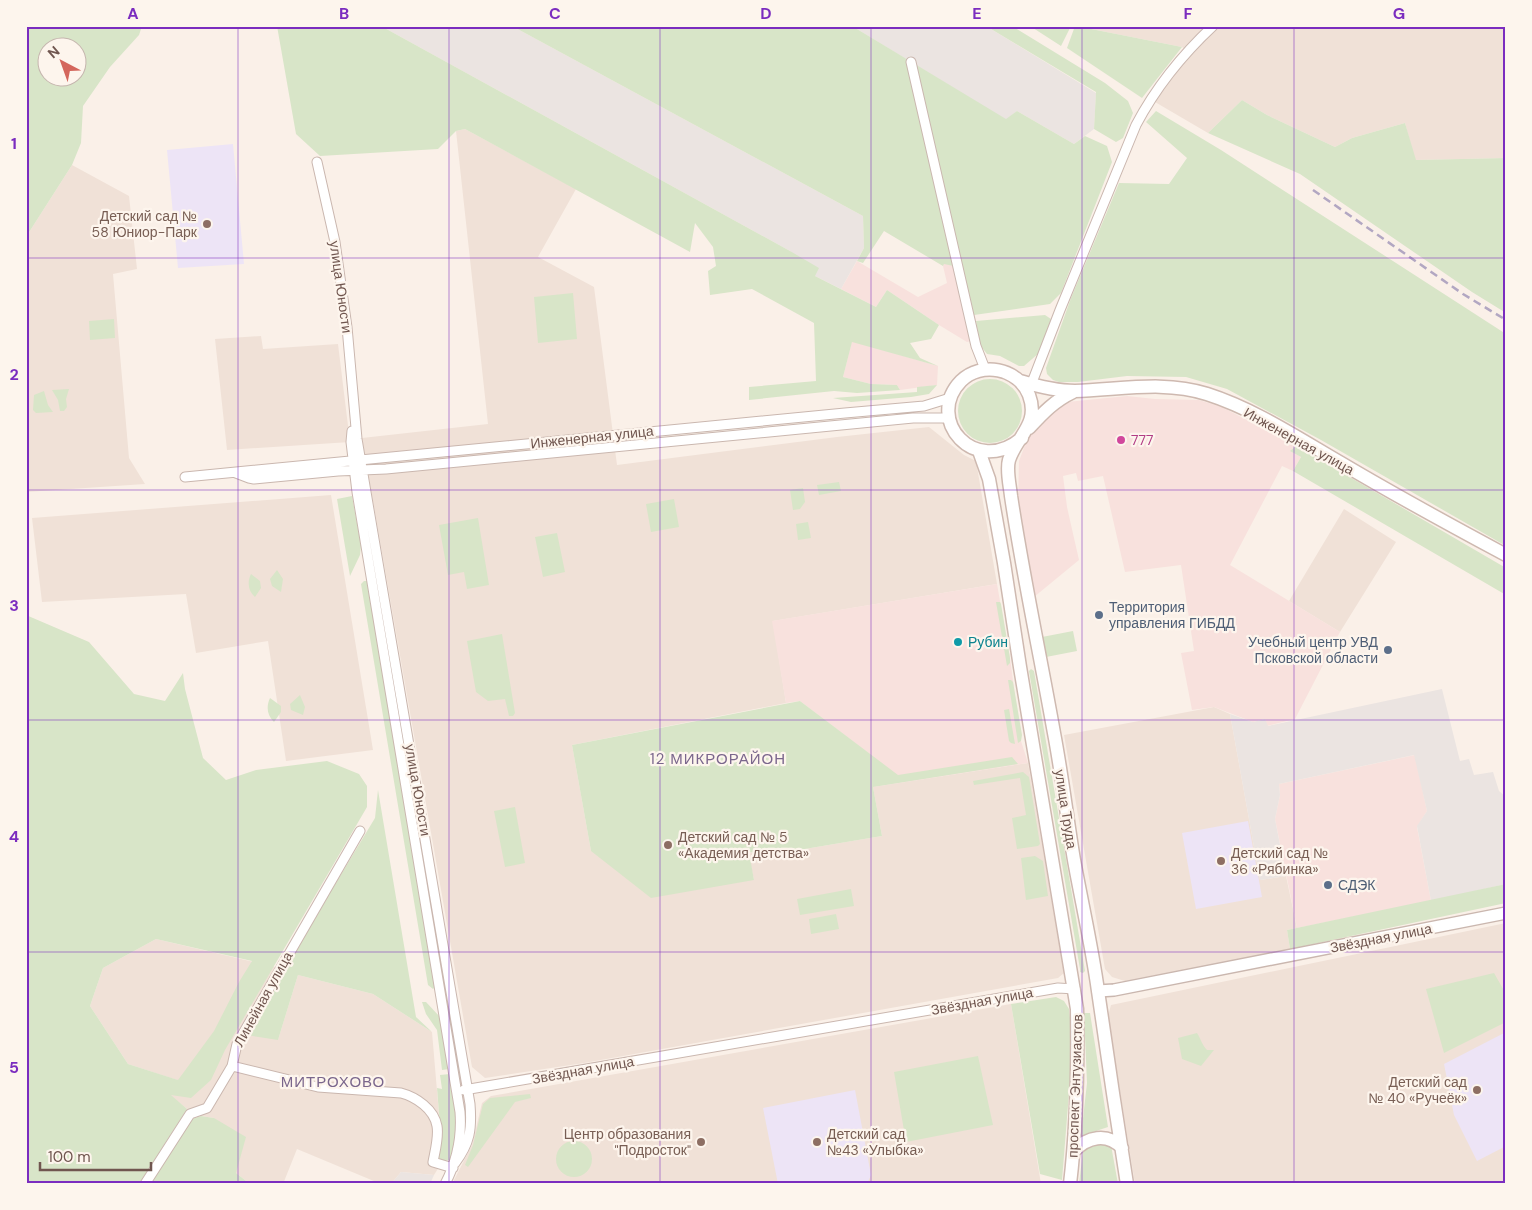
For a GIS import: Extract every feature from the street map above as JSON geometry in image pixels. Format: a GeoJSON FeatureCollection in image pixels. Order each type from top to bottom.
{"type":"FeatureCollection","features":[{"type":"Feature","properties":{"kind":"main road","name":"Инженерная улица"},"geometry":{"type":"LineString","coordinates":[[985,369],[1005,371],[1026,383],[1061,390],[1149,387],[1180,388],[1206,394],[1231,403],[1277,426],[1506,555]]}},
{"type":"Feature","properties":{"kind":"main road"},"geometry":{"type":"LineString","coordinates":[[979,451],[963,442],[952,427],[948,408],[954,389],[961,381],[968,375],[985,369]]}},
{"type":"Feature","properties":{"kind":"main road"},"geometry":{"type":"LineString","coordinates":[[1024,435],[1031,419],[1032,405],[1026,383]]}},
{"type":"Feature","properties":{"kind":"main road","name":"Инженерная улица"},"geometry":{"type":"LineString","coordinates":[[979,451],[1002,451],[1013,446],[1046,409],[1075,391]]}},
{"type":"Feature","properties":{"kind":"main road","name":"улица Труда"},"geometry":{"type":"LineString","coordinates":[[1024,435],[1009,462],[1009,484],[1022,568],[1054,734],[1098,991],[1127,1184]]}},
{"type":"Feature","properties":{"kind":"main road","name":"улица Труда"},"geometry":{"type":"LineString","coordinates":[[979,451],[989,480],[1004,563],[1033,748],[1075,989]]}},
{"type":"Feature","properties":{"kind":"main road","name":"Звёздная улица"},"geometry":{"type":"LineString","coordinates":[[1075,989],[1098,991]]}},
{"type":"Feature","properties":{"kind":"main road","name":"проспект Энтузиастов"},"geometry":{"type":"LineString","coordinates":[[1070,1184],[1074,1151],[1078,1053],[1075,989]]}},
{"type":"Feature","properties":{"kind":"main road"},"geometry":{"type":"LineString","coordinates":[[1074,1151],[1080,1144],[1096,1138],[1112,1140],[1122,1148]]}},
{"type":"Feature","properties":{"kind":"street"},"geometry":{"type":"LineString","coordinates":[[1026,383],[1060,310],[1136,126],[1148,103],[1194,44],[1213,26]]}},
{"type":"Feature","properties":{"kind":"street"},"geometry":{"type":"LineString","coordinates":[[911,62],[976,346],[985,369]]}},
{"type":"Feature","properties":{"kind":"street","name":"улица Юности"},"geometry":{"type":"LineString","coordinates":[[317,162],[335,242],[347,327],[358,465],[468,1090],[471,1116],[468,1140],[465,1150],[454,1165]]}},
{"type":"Feature","properties":{"kind":"street","name":"Инженерная улица"},"geometry":{"type":"LineString","coordinates":[[185,477],[234,471],[254,479],[358,465],[845,412],[924,406],[950,398]]}},
{"type":"Feature","properties":{"kind":"street","name":"Инженерная улица"},"geometry":{"type":"LineString","coordinates":[[358,465],[448,464],[917,418],[949,418]]}},
{"type":"Feature","properties":{"kind":"street","name":"улица Юности"},"geometry":{"type":"LineString","coordinates":[[358,465],[356,492],[458,1091],[461,1122],[459,1146],[454,1165],[445,1184]]}},
{"type":"Feature","properties":{"kind":"street","name":"Линейная улица"},"geometry":{"type":"LineString","coordinates":[[145,1184],[190,1114],[206,1108],[232,1066],[236,1044],[360,831]]}},
{"type":"Feature","properties":{"kind":"street","name":"Звёздная улица"},"geometry":{"type":"LineString","coordinates":[[1098,991],[1506,913]]}},
{"type":"Feature","properties":{"kind":"street","name":"Звёздная улица"},"geometry":{"type":"LineString","coordinates":[[458,1091],[1058,988],[1075,989]]}},
{"type":"Feature","properties":{"kind":"street"},"geometry":{"type":"LineString","coordinates":[[232,1066],[318,1087],[401,1093],[413,1096],[428,1109],[437,1126],[433,1162],[454,1165]]}},
{"type":"Feature","properties":{"kind":"shaded area"},"geometry":{"type":"Polygon","coordinates":[[[381,26],[512,26],[863,216],[864,248],[841,289],[815,276],[790,251],[381,26]]]}},
{"type":"Feature","properties":{"kind":"shaded area"},"geometry":{"type":"Polygon","coordinates":[[[852,26],[986,26],[1096,93],[1094,129],[1074,144],[1017,111],[1006,120],[852,26]]]}},
{"type":"Feature","properties":{"kind":"shaded area"},"geometry":{"type":"Polygon","coordinates":[[[1076,26],[1506,26],[1506,158],[1415,160],[1405,123],[1352,138],[1335,147],[1267,115],[1242,100],[1208,133],[1155,102],[1191,53],[1182,47],[1076,26]]]}},
{"type":"Feature","properties":{"kind":"shaded area"},"geometry":{"type":"Polygon","coordinates":[[[465,129],[576,189],[538,257],[594,287],[617,465],[929,427],[964,455],[976,461],[997,584],[773,621],[786,703],[572,745],[591,851],[754,880],[748,852],[769,855],[882,836],[873,787],[1028,763],[1064,973],[1058,978],[584,1063],[485,1078],[472,1067],[362,438],[488,424],[456,131],[465,129]]]}},
{"type":"Feature","properties":{"kind":"shaded area","name":"Детский сад № 58 Юниор-Парк"},"geometry":{"type":"Polygon","coordinates":[[[233,144],[244,264],[178,268],[167,150],[233,144]]]}},
{"type":"Feature","properties":{"kind":"shaded area"},"geometry":{"type":"Polygon","coordinates":[[[72,165],[129,196],[137,269],[113,274],[129,458],[145,484],[26,492],[26,237],[72,165]]]}},
{"type":"Feature","properties":{"kind":"shaded area"},"geometry":{"type":"Polygon","coordinates":[[[857,261],[918,297],[947,283],[944,263],[963,268],[979,339],[967,342],[887,290],[876,307],[841,289],[857,261]]]}},
{"type":"Feature","properties":{"kind":"shaded area"},"geometry":{"type":"Polygon","coordinates":[[[261,336],[263,349],[338,344],[350,442],[227,450],[215,339],[261,336]]]}},
{"type":"Feature","properties":{"kind":"shaded area"},"geometry":{"type":"Polygon","coordinates":[[[852,341],[938,366],[937,385],[900,390],[897,385],[871,384],[843,377],[852,341]]]}},
{"type":"Feature","properties":{"kind":"shaded area"},"geometry":{"type":"Polygon","coordinates":[[[1127,396],[1199,400],[1222,407],[1298,447],[1291,451],[1301,457],[1293,471],[1282,466],[1230,565],[1340,632],[1295,719],[1267,726],[1265,719],[1253,722],[1214,707],[1192,710],[1181,653],[1194,651],[1181,565],[1125,572],[1103,476],[1078,481],[1076,473],[1063,476],[1067,507],[1079,560],[1034,597],[1018,503],[1019,461],[1028,437],[1038,424],[1067,402],[1127,396]]]}},
{"type":"Feature","properties":{"kind":"shaded area"},"geometry":{"type":"Polygon","coordinates":[[[331,495],[373,750],[286,761],[268,641],[196,653],[186,594],[42,602],[32,518],[331,495]]]}},
{"type":"Feature","properties":{"kind":"shaded area"},"geometry":{"type":"Polygon","coordinates":[[[1344,509],[1396,542],[1340,632],[1289,601],[1344,509]]]}},
{"type":"Feature","properties":{"kind":"shaded area"},"geometry":{"type":"Polygon","coordinates":[[[997,584],[1010,658],[1021,741],[1028,763],[873,787],[881,763],[800,701],[786,703],[772,621],[997,584]]]}},
{"type":"Feature","properties":{"kind":"shaded area"},"geometry":{"type":"Polygon","coordinates":[[[1442,689],[1460,761],[1469,759],[1474,775],[1493,772],[1499,791],[1506,797],[1506,884],[1431,901],[1417,826],[1427,811],[1414,755],[1279,784],[1280,795],[1275,819],[1286,876],[1260,880],[1230,714],[1253,722],[1265,719],[1268,726],[1442,689]]]}},
{"type":"Feature","properties":{"kind":"shaded area"},"geometry":{"type":"Polygon","coordinates":[[[1214,707],[1230,714],[1260,880],[1286,876],[1297,928],[1287,930],[1290,949],[1128,982],[1112,977],[1105,969],[1064,735],[1214,707]]]}},
{"type":"Feature","properties":{"kind":"shaded area"},"geometry":{"type":"Polygon","coordinates":[[[1415,755],[1427,811],[1417,827],[1431,901],[1297,928],[1275,819],[1280,795],[1279,784],[1415,755]]]}},
{"type":"Feature","properties":{"kind":"shaded area","name":"Детский сад № 36 «Рябинка»"},"geometry":{"type":"Polygon","coordinates":[[[1248,821],[1262,897],[1196,909],[1182,833],[1248,821]]]}},
{"type":"Feature","properties":{"kind":"shaded area"},"geometry":{"type":"Polygon","coordinates":[[[1506,923],[1506,1184],[1135,1184],[1108,1016],[1111,1005],[1506,923]]]}},
{"type":"Feature","properties":{"kind":"shaded area","name":"МИТРОХОВО"},"geometry":{"type":"Polygon","coordinates":[[[156,939],[284,969],[278,1040],[298,975],[373,994],[432,1032],[440,1126],[437,1157],[439,1167],[434,1175],[401,1172],[391,1184],[381,1184],[297,1149],[283,1184],[250,1184],[236,1173],[214,1118],[201,1116],[187,1109],[170,1095],[177,1080],[128,1064],[90,1006],[103,968],[156,939]]]}},
{"type":"Feature","properties":{"kind":"shaded area"},"geometry":{"type":"Polygon","coordinates":[[[1011,1004],[1041,1184],[452,1184],[472,1145],[482,1103],[491,1096],[1011,1004]]]}},
{"type":"Feature","properties":{"kind":"shaded area","name":"Детский сад № 40 «Ручеёк»"},"geometry":{"type":"Polygon","coordinates":[[[1506,1032],[1506,1146],[1477,1161],[1454,1115],[1444,1064],[1506,1032]]]}},
{"type":"Feature","properties":{"kind":"shaded area","name":"Детский сад №43 «Улыбка»"},"geometry":{"type":"Polygon","coordinates":[[[855,1090],[871,1175],[867,1184],[778,1184],[763,1108],[855,1090]]]}},
{"type":"Feature","properties":{"kind":"shaded area"},"geometry":{"type":"Polygon","coordinates":[[[401,1172],[434,1175],[430,1184],[391,1184],[401,1172]]]}},
{"type":"Feature","properties":{"kind":"green space"},"geometry":{"type":"Polygon","coordinates":[[[26,26],[142,26],[139,35],[110,67],[83,106],[81,143],[72,165],[26,237],[26,26]]]}},
{"type":"Feature","properties":{"kind":"green space"},"geometry":{"type":"Polygon","coordinates":[[[277,26],[381,26],[790,251],[819,268],[815,276],[876,307],[887,290],[939,325],[931,339],[910,343],[920,358],[938,366],[852,342],[843,377],[871,384],[897,385],[900,390],[857,393],[834,391],[749,400],[749,387],[816,381],[814,323],[752,289],[710,295],[708,271],[716,266],[713,247],[695,223],[690,252],[465,129],[456,131],[438,149],[320,156],[296,134],[277,26]]]}},
{"type":"Feature","properties":{"kind":"green space"},"geometry":{"type":"Polygon","coordinates":[[[512,26],[852,26],[1006,119],[1017,111],[1074,144],[1085,136],[1107,146],[1112,162],[1061,293],[1050,304],[974,315],[963,268],[944,264],[943,266],[884,231],[863,263],[857,261],[864,248],[863,216],[512,26]]]}},
{"type":"Feature","properties":{"kind":"green space"},"geometry":{"type":"Polygon","coordinates":[[[986,26],[1012,26],[1105,83],[1128,101],[1133,113],[1123,138],[1116,142],[1094,129],[1096,92],[986,26]]]}},
{"type":"Feature","properties":{"kind":"green space"},"geometry":{"type":"Polygon","coordinates":[[[1030,26],[1071,26],[1061,46],[1030,26]]]}},
{"type":"Feature","properties":{"kind":"green space"},"geometry":{"type":"Polygon","coordinates":[[[1075,26],[1182,47],[1142,98],[1067,48],[1075,26]]]}},
{"type":"Feature","properties":{"kind":"green space"},"geometry":{"type":"Polygon","coordinates":[[[1242,100],[1267,115],[1335,147],[1352,138],[1405,123],[1416,160],[1506,158],[1506,313],[1472,292],[1300,174],[1208,133],[1242,100]]]}},
{"type":"Feature","properties":{"kind":"green space"},"geometry":{"type":"Polygon","coordinates":[[[1156,111],[1221,150],[1506,334],[1506,546],[1321,440],[1227,389],[1186,377],[1127,376],[1078,382],[1059,382],[1053,380],[1047,374],[1046,368],[1071,298],[1119,183],[1169,184],[1187,158],[1146,122],[1156,111]]]}},
{"type":"Feature","properties":{"kind":"green space"},"geometry":{"type":"Polygon","coordinates":[[[573,293],[577,339],[538,343],[534,297],[573,293]]]}},
{"type":"Feature","properties":{"kind":"green space"},"geometry":{"type":"Polygon","coordinates":[[[1045,315],[1051,319],[1039,353],[1024,366],[1019,366],[1000,356],[987,354],[980,345],[976,321],[1045,315]]]}},
{"type":"Feature","properties":{"kind":"green space"},"geometry":{"type":"Polygon","coordinates":[[[114,319],[115,338],[90,340],[89,321],[114,319]]]}},
{"type":"Feature","properties":{"kind":"green space"},"geometry":{"type":"Polygon","coordinates":[[[984,379],[996,379],[1013,388],[1020,399],[1022,411],[1020,423],[1013,434],[996,443],[984,443],[972,438],[963,429],[958,417],[958,405],[963,393],[972,384],[984,379]]]}},
{"type":"Feature","properties":{"kind":"green space"},"geometry":{"type":"Polygon","coordinates":[[[937,385],[929,394],[911,397],[851,402],[833,398],[917,392],[917,387],[937,385]]]}},
{"type":"Feature","properties":{"kind":"green space"},"geometry":{"type":"Polygon","coordinates":[[[69,389],[66,399],[67,407],[64,411],[60,411],[58,400],[52,390],[69,389]]]}},
{"type":"Feature","properties":{"kind":"green space"},"geometry":{"type":"Polygon","coordinates":[[[44,391],[48,405],[53,412],[36,413],[33,410],[34,395],[44,391]]]}},
{"type":"Feature","properties":{"kind":"green space"},"geometry":{"type":"Polygon","coordinates":[[[1295,447],[1506,568],[1506,595],[1293,471],[1301,457],[1290,451],[1295,447]]]}},
{"type":"Feature","properties":{"kind":"green space"},"geometry":{"type":"Polygon","coordinates":[[[839,482],[841,491],[819,495],[817,485],[839,482]]]}},
{"type":"Feature","properties":{"kind":"green space"},"geometry":{"type":"Polygon","coordinates":[[[803,488],[805,502],[800,509],[793,510],[790,490],[803,488]]]}},
{"type":"Feature","properties":{"kind":"green space"},"geometry":{"type":"Polygon","coordinates":[[[352,496],[361,545],[360,555],[350,576],[337,499],[352,496]]]}},
{"type":"Feature","properties":{"kind":"green space"},"geometry":{"type":"Polygon","coordinates":[[[674,499],[679,527],[651,532],[646,504],[674,499]]]}},
{"type":"Feature","properties":{"kind":"green space"},"geometry":{"type":"Polygon","coordinates":[[[478,518],[489,585],[467,589],[464,572],[448,575],[439,525],[478,518]]]}},
{"type":"Feature","properties":{"kind":"green space"},"geometry":{"type":"Polygon","coordinates":[[[808,522],[811,538],[798,540],[796,524],[808,522]]]}},
{"type":"Feature","properties":{"kind":"green space"},"geometry":{"type":"Polygon","coordinates":[[[557,533],[565,572],[543,577],[535,537],[557,533]]]}},
{"type":"Feature","properties":{"kind":"green space"},"geometry":{"type":"Polygon","coordinates":[[[277,570],[283,579],[281,592],[272,586],[270,579],[277,570]]]}},
{"type":"Feature","properties":{"kind":"green space"},"geometry":{"type":"Polygon","coordinates":[[[251,574],[260,581],[261,588],[255,597],[249,586],[251,574]]]}},
{"type":"Feature","properties":{"kind":"green space"},"geometry":{"type":"Polygon","coordinates":[[[367,581],[369,584],[435,987],[433,989],[428,985],[361,584],[367,581]]]}},
{"type":"Feature","properties":{"kind":"green space"},"geometry":{"type":"Polygon","coordinates":[[[996,602],[1001,604],[1010,658],[1010,663],[1007,666],[996,602]]]}},
{"type":"Feature","properties":{"kind":"green space"},"geometry":{"type":"Polygon","coordinates":[[[26,615],[89,642],[134,694],[165,701],[183,673],[185,689],[203,758],[226,780],[256,770],[327,761],[359,774],[367,786],[367,807],[225,1050],[211,1080],[191,1098],[171,1095],[187,1109],[139,1184],[26,1184],[26,615]],[[156,939],[103,968],[90,1006],[128,1064],[178,1080],[214,1031],[252,961],[156,939]]]}},
{"type":"Feature","properties":{"kind":"green space"},"geometry":{"type":"Polygon","coordinates":[[[1073,631],[1077,651],[1046,657],[1042,637],[1073,631]]]}},
{"type":"Feature","properties":{"kind":"green space"},"geometry":{"type":"Polygon","coordinates":[[[502,634],[515,713],[513,716],[509,716],[505,699],[488,701],[476,692],[467,641],[502,634]]]}},
{"type":"Feature","properties":{"kind":"green space"},"geometry":{"type":"Polygon","coordinates":[[[1031,669],[1034,671],[1085,971],[1083,973],[1080,972],[1029,671],[1031,669]]]}},
{"type":"Feature","properties":{"kind":"green space"},"geometry":{"type":"Polygon","coordinates":[[[1008,680],[1013,682],[1022,735],[1021,741],[1018,743],[1008,680]]]}},
{"type":"Feature","properties":{"kind":"green space"},"geometry":{"type":"Polygon","coordinates":[[[300,695],[305,707],[303,715],[291,710],[290,704],[300,695]]]}},
{"type":"Feature","properties":{"kind":"green space"},"geometry":{"type":"Polygon","coordinates":[[[270,698],[281,706],[281,712],[274,722],[268,711],[270,698]]]}},
{"type":"Feature","properties":{"kind":"green space"},"geometry":{"type":"Polygon","coordinates":[[[800,701],[898,775],[1012,757],[1018,764],[873,787],[882,836],[769,855],[749,852],[754,880],[651,898],[591,851],[572,745],[800,701]]]}},
{"type":"Feature","properties":{"kind":"green space"},"geometry":{"type":"Polygon","coordinates":[[[1009,709],[1015,744],[1009,741],[1004,710],[1009,709]]]}},
{"type":"Feature","properties":{"kind":"green space"},"geometry":{"type":"Polygon","coordinates":[[[1023,772],[1029,777],[1040,844],[1038,846],[1017,849],[1012,818],[1026,815],[1020,778],[974,785],[973,781],[1023,772]]]}},
{"type":"Feature","properties":{"kind":"green space"},"geometry":{"type":"Polygon","coordinates":[[[378,790],[416,1017],[432,1032],[373,994],[298,975],[278,1040],[246,1035],[375,818],[378,790]]]}},
{"type":"Feature","properties":{"kind":"green space"},"geometry":{"type":"Polygon","coordinates":[[[515,807],[525,863],[505,867],[494,811],[515,807]]]}},
{"type":"Feature","properties":{"kind":"green space"},"geometry":{"type":"Polygon","coordinates":[[[1035,856],[1043,861],[1048,896],[1026,900],[1021,858],[1035,856]]]}},
{"type":"Feature","properties":{"kind":"green space"},"geometry":{"type":"Polygon","coordinates":[[[1506,884],[1506,903],[1290,949],[1287,930],[1506,884]]]}},
{"type":"Feature","properties":{"kind":"green space"},"geometry":{"type":"Polygon","coordinates":[[[851,889],[854,906],[800,915],[797,899],[851,889]]]}},
{"type":"Feature","properties":{"kind":"green space"},"geometry":{"type":"Polygon","coordinates":[[[836,914],[839,929],[811,934],[809,919],[836,914]]]}},
{"type":"Feature","properties":{"kind":"green space"},"geometry":{"type":"Polygon","coordinates":[[[1494,973],[1506,994],[1506,1022],[1444,1053],[1426,989],[1494,973]]]}},
{"type":"Feature","properties":{"kind":"green space"},"geometry":{"type":"Polygon","coordinates":[[[1056,997],[1064,1001],[1069,1009],[1073,1043],[1062,1180],[1040,1174],[1011,1004],[1056,997]]]}},
{"type":"Feature","properties":{"kind":"green space"},"geometry":{"type":"Polygon","coordinates":[[[422,1002],[426,1002],[440,1017],[449,1069],[442,1070],[437,1030],[426,1014],[422,1002]]]}},
{"type":"Feature","properties":{"kind":"green space"},"geometry":{"type":"Polygon","coordinates":[[[1084,1013],[1090,1013],[1108,1127],[1081,1136],[1087,1083],[1084,1013]]]}},
{"type":"Feature","properties":{"kind":"green space"},"geometry":{"type":"Polygon","coordinates":[[[1197,1033],[1207,1050],[1214,1050],[1201,1066],[1182,1059],[1178,1038],[1197,1033]]]}},
{"type":"Feature","properties":{"kind":"green space"},"geometry":{"type":"Polygon","coordinates":[[[978,1056],[993,1125],[906,1142],[894,1072],[978,1056]]]}},
{"type":"Feature","properties":{"kind":"green space"},"geometry":{"type":"Polygon","coordinates":[[[450,1074],[457,1121],[452,1156],[450,1160],[443,1161],[437,1157],[440,1126],[437,1088],[442,1089],[440,1075],[450,1074]]]}},
{"type":"Feature","properties":{"kind":"green space"},"geometry":{"type":"Polygon","coordinates":[[[530,1094],[531,1098],[515,1102],[468,1167],[465,1165],[473,1145],[483,1104],[490,1098],[530,1094]]]}},
{"type":"Feature","properties":{"kind":"green space"},"geometry":{"type":"Polygon","coordinates":[[[201,1116],[214,1118],[246,1137],[236,1173],[250,1184],[150,1184],[192,1119],[201,1116]]]}},
{"type":"Feature","properties":{"kind":"green space"},"geometry":{"type":"Polygon","coordinates":[[[574,1141],[581,1142],[587,1146],[591,1152],[591,1166],[587,1172],[581,1176],[574,1177],[567,1176],[561,1172],[557,1166],[556,1159],[557,1152],[561,1146],[567,1142],[574,1141]]]}},
{"type":"Feature","properties":{"kind":"green space"},"geometry":{"type":"Polygon","coordinates":[[[1096,1142],[1111,1145],[1118,1184],[1079,1184],[1083,1151],[1096,1142]]]}},
{"type":"Feature","properties":{"kind":"railway"},"geometry":{"type":"LineString","coordinates":[[1313,190],[1463,294],[1506,320]]}},
{"type":"Feature","properties":{"kind":"place","name":"Детский сад № 58 Юниор-Парк"},"geometry":{"type":"Point","coordinates":[207,224]}},
{"type":"Feature","properties":{"kind":"place","name":"777"},"geometry":{"type":"Point","coordinates":[1121,440]}},
{"type":"Feature","properties":{"kind":"place","name":"Территория управления ГИБДД"},"geometry":{"type":"Point","coordinates":[1099,615]}},
{"type":"Feature","properties":{"kind":"place","name":"Рубин"},"geometry":{"type":"Point","coordinates":[958,642]}},
{"type":"Feature","properties":{"kind":"place","name":"Учебный центр УВД Псковской области"},"geometry":{"type":"Point","coordinates":[1388,650]}},
{"type":"Feature","properties":{"kind":"place","name":"Детский сад № 5 «Академия детства»"},"geometry":{"type":"Point","coordinates":[668,845]}},
{"type":"Feature","properties":{"kind":"place","name":"Детский сад № 36 «Рябинка»"},"geometry":{"type":"Point","coordinates":[1221,861]}},
{"type":"Feature","properties":{"kind":"place","name":"СДЭК"},"geometry":{"type":"Point","coordinates":[1328,885]}},
{"type":"Feature","properties":{"kind":"place","name":"Детский сад № 40 «Ручеёк»"},"geometry":{"type":"Point","coordinates":[1477,1090]}},
{"type":"Feature","properties":{"kind":"place","name":"Центр образования \"Подросток\""},"geometry":{"type":"Point","coordinates":[701,1142]}},
{"type":"Feature","properties":{"kind":"place","name":"Детский сад №43 «Улыбка»"},"geometry":{"type":"Point","coordinates":[817,1142]}},
{"type":"Feature","properties":{"kind":"district","name":"12 МИКРОРАЙОН"},"geometry":{"type":"Point","coordinates":[718,759]}},
{"type":"Feature","properties":{"kind":"district","name":"МИТРОХОВО"},"geometry":{"type":"Point","coordinates":[333,1082]}}]}
